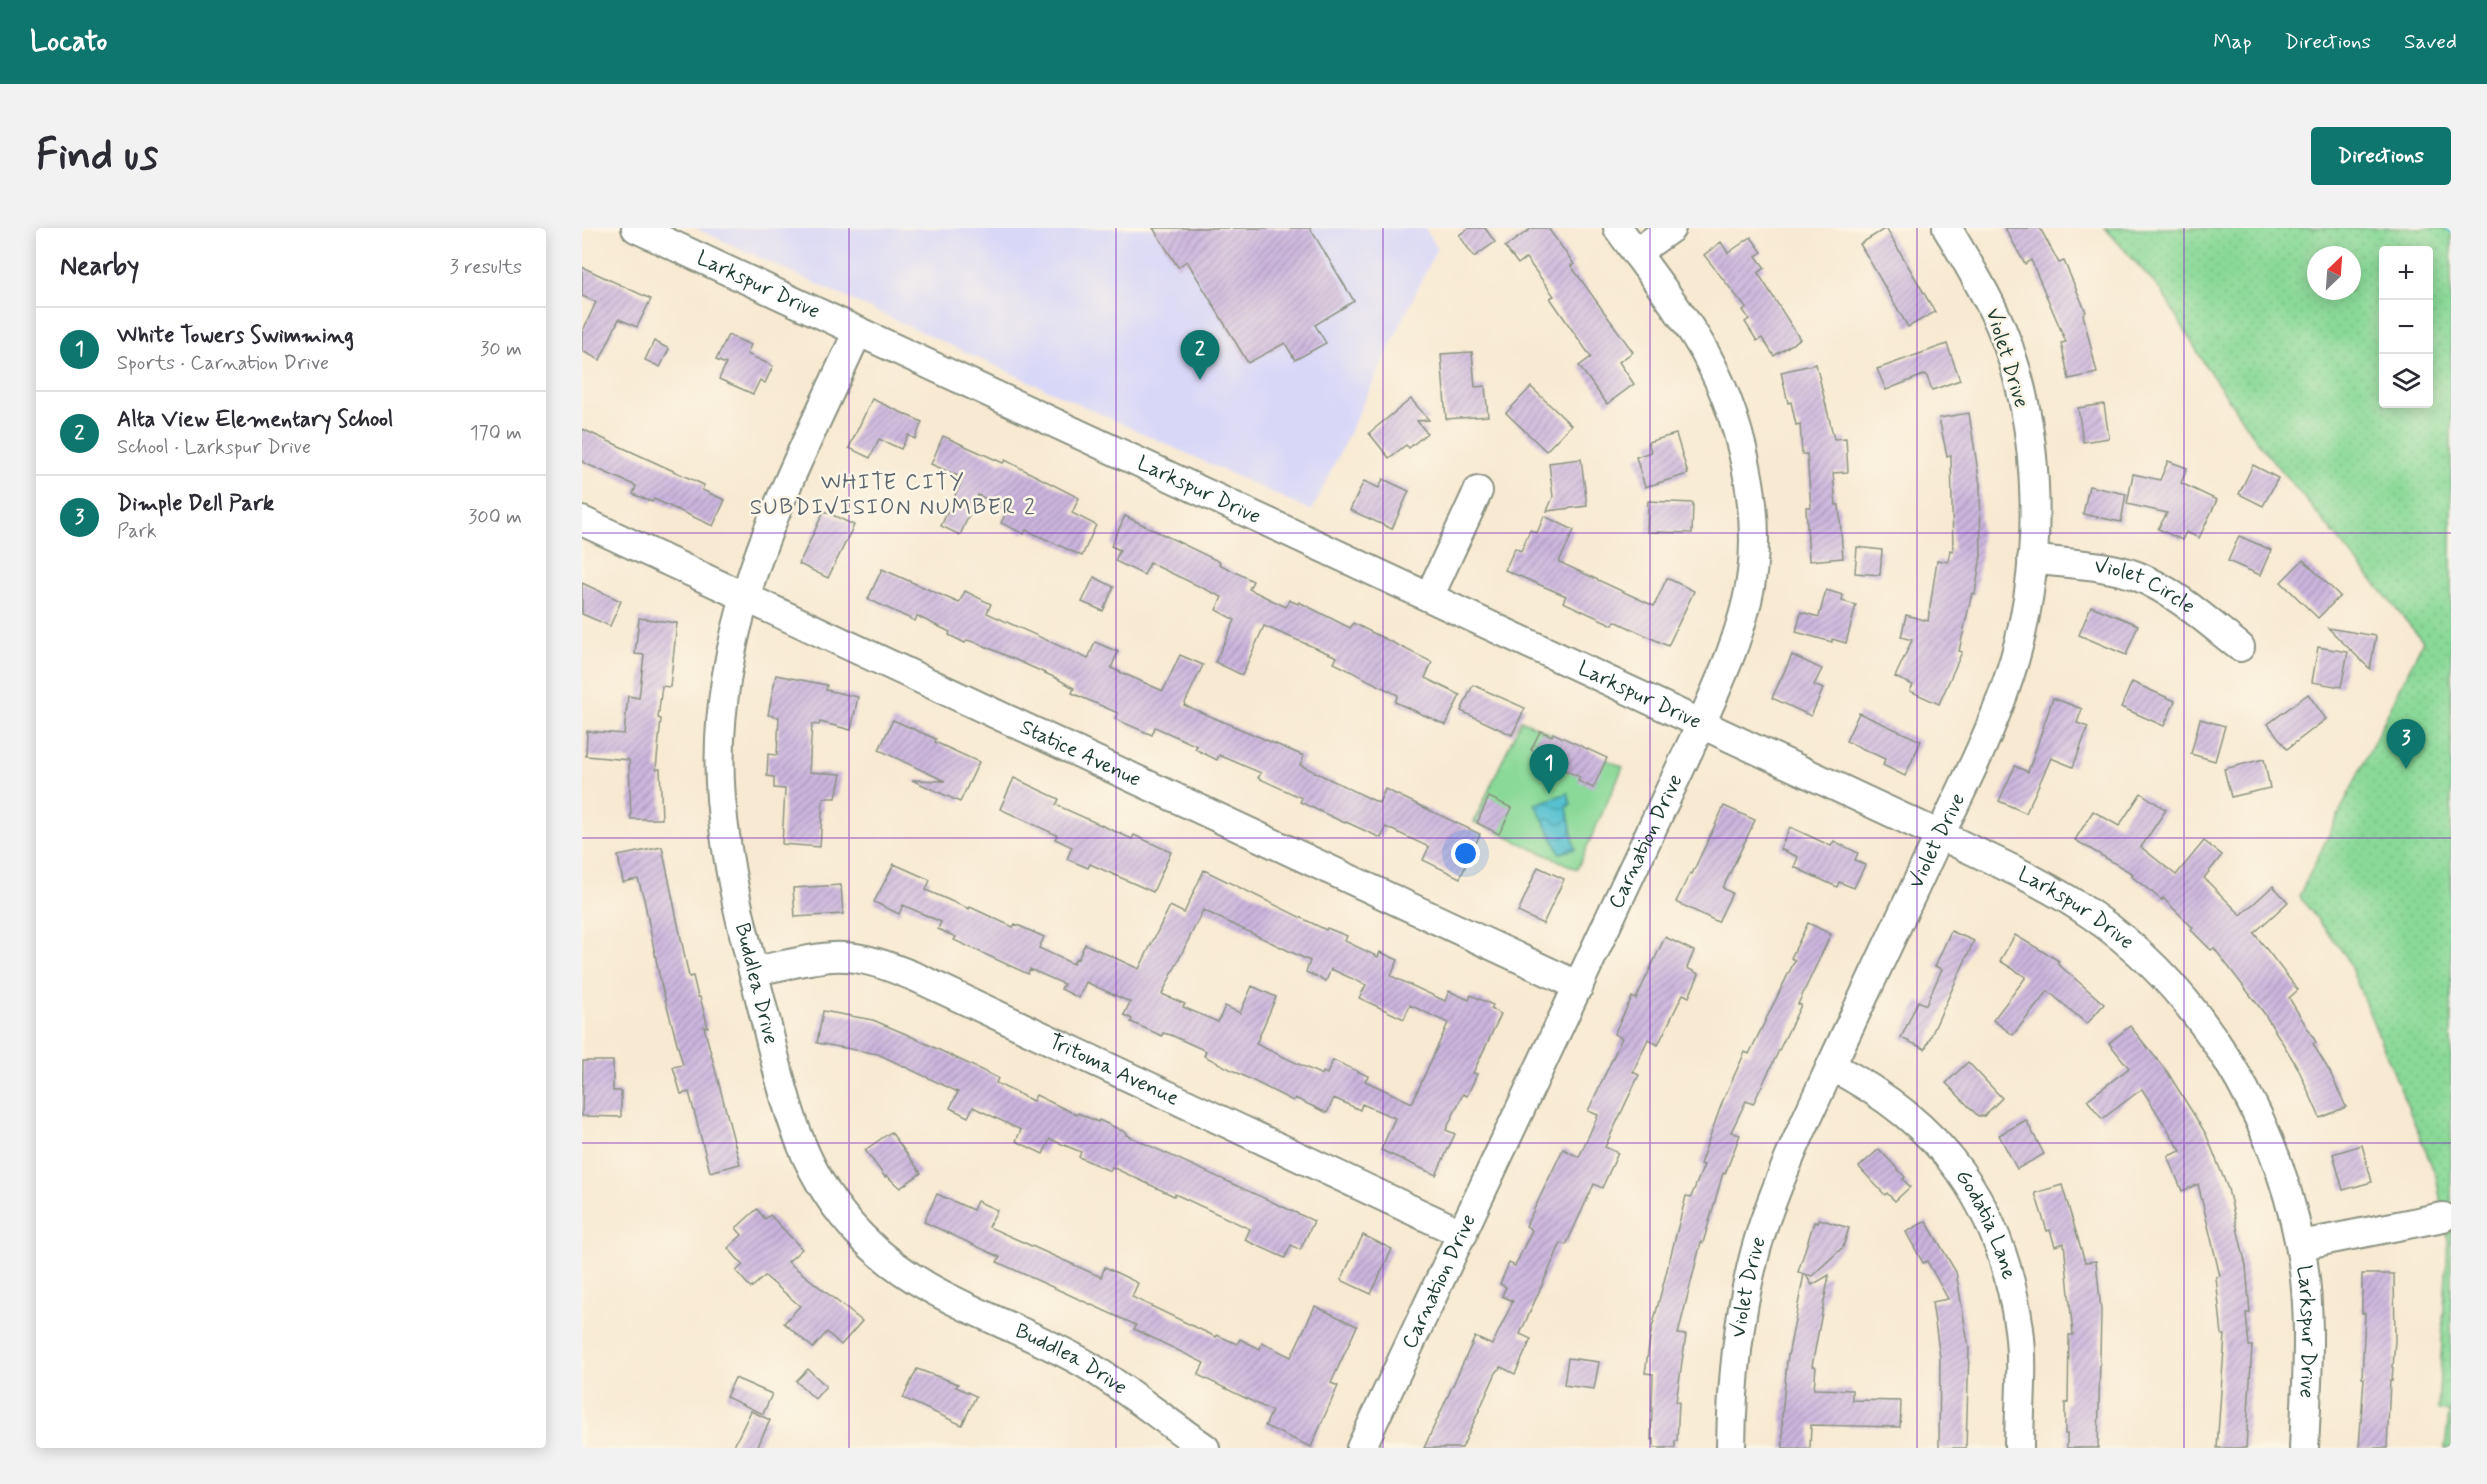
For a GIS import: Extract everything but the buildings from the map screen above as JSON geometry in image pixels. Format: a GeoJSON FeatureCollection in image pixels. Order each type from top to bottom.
{"type":"FeatureCollection","features":[{"type":"Feature","properties":{"kind":"street","name":"Larkspur Drive"},"geometry":{"type":"LineString","coordinates":[[636,228],[1940,835],[2024,875],[2093,916],[2155,967],[2207,1028],[2248,1094],[2280,1167],[2301,1245],[2308,1366],[2304,1448]]}},
{"type":"Feature","properties":{"kind":"street","name":"Carnation Drive"},"geometry":{"type":"LineString","coordinates":[[1361,1448],[1701,724],[1733,651],[1748,598],[1753,544],[1750,493],[1741,441],[1722,387],[1697,339],[1618,228]]}},
{"type":"Feature","properties":{"kind":"street"},"geometry":{"type":"LineString","coordinates":[[1636,253],[1671,228]]}},
{"type":"Feature","properties":{"kind":"street","name":"Violet Drive"},"geometry":{"type":"LineString","coordinates":[[1731,1448],[1739,1336],[1749,1280],[1764,1225],[1790,1156],[1986,735],[2009,677],[2023,627],[2032,559],[2034,509],[2031,458],[2024,409],[2001,329],[1986,295],[1947,228]]}},
{"type":"Feature","properties":{"kind":"street","name":"Buddlea Drive"},"geometry":{"type":"LineString","coordinates":[[858,331],[781,498],[744,596],[729,660],[724,705],[720,797],[732,886],[794,1127],[812,1170],[832,1203],[861,1237],[892,1264],[925,1286],[1086,1365],[1133,1395],[1205,1448]]}},
{"type":"Feature","properties":{"kind":"street"},"geometry":{"type":"LineString","coordinates":[[1429,597],[1478,491]]}},
{"type":"Feature","properties":{"kind":"street","name":"Statice Avenue"},"geometry":{"type":"LineString","coordinates":[[582,521],[1579,986]]}},
{"type":"Feature","properties":{"kind":"street","name":"Violet Circle"},"geometry":{"type":"LineString","coordinates":[[2032,559],[2109,569],[2136,576],[2162,589],[2240,647]]}},
{"type":"Feature","properties":{"kind":"street","name":"Tritoma Avenue"},"geometry":{"type":"LineString","coordinates":[[753,972],[833,957],[862,959],[890,967],[940,988],[1463,1234]]}},
{"type":"Feature","properties":{"kind":"street","name":"Godatia Lane"},"geometry":{"type":"LineString","coordinates":[[1831,1066],[1898,1106],[1928,1132],[1955,1164],[1979,1199],[1996,1239],[2011,1284],[2019,1331],[2019,1448]]}},
{"type":"Feature","properties":{"kind":"street"},"geometry":{"type":"LineString","coordinates":[[2301,1245],[2443,1217]]}},
{"type":"Feature","properties":{"kind":"shaded area"},"geometry":{"type":"Polygon","coordinates":[[[695,228],[1425,228],[1437,248],[1312,511],[695,228]]]}},
{"type":"Feature","properties":{"kind":"green space"},"geometry":{"type":"Polygon","coordinates":[[[2105,228],[2451,228],[2451,1448],[2445,1448],[2449,1412],[2438,1410],[2448,1240],[2436,1176],[2346,956],[2299,896],[2423,641],[2259,444],[2207,368],[2162,292],[2105,228]]]}},
{"type":"Feature","properties":{"kind":"green space"},"geometry":{"type":"Polygon","coordinates":[[[1521,720],[1623,767],[1577,869],[1474,822],[1521,720]]]}},
{"type":"Feature","properties":{"kind":"water"},"geometry":{"type":"Polygon","coordinates":[[[1568,793],[1571,804],[1567,807],[1575,849],[1560,853],[1535,804],[1568,793]]]}},
{"type":"Feature","properties":{"kind":"place","name":"Alta View Elementary School"},"geometry":{"type":"Point","coordinates":[1200,380]}},
{"type":"Feature","properties":{"kind":"place","name":"Dimple Dell Park"},"geometry":{"type":"Point","coordinates":[2406,769]}},
{"type":"Feature","properties":{"kind":"place","name":"White Towers Swimming"},"geometry":{"type":"Point","coordinates":[1549,794]}},
{"type":"Feature","properties":{"kind":"district","name":"WHITE CITY SUBDIVISION NUMBER 2"},"geometry":{"type":"Point","coordinates":[893,496]}}]}
